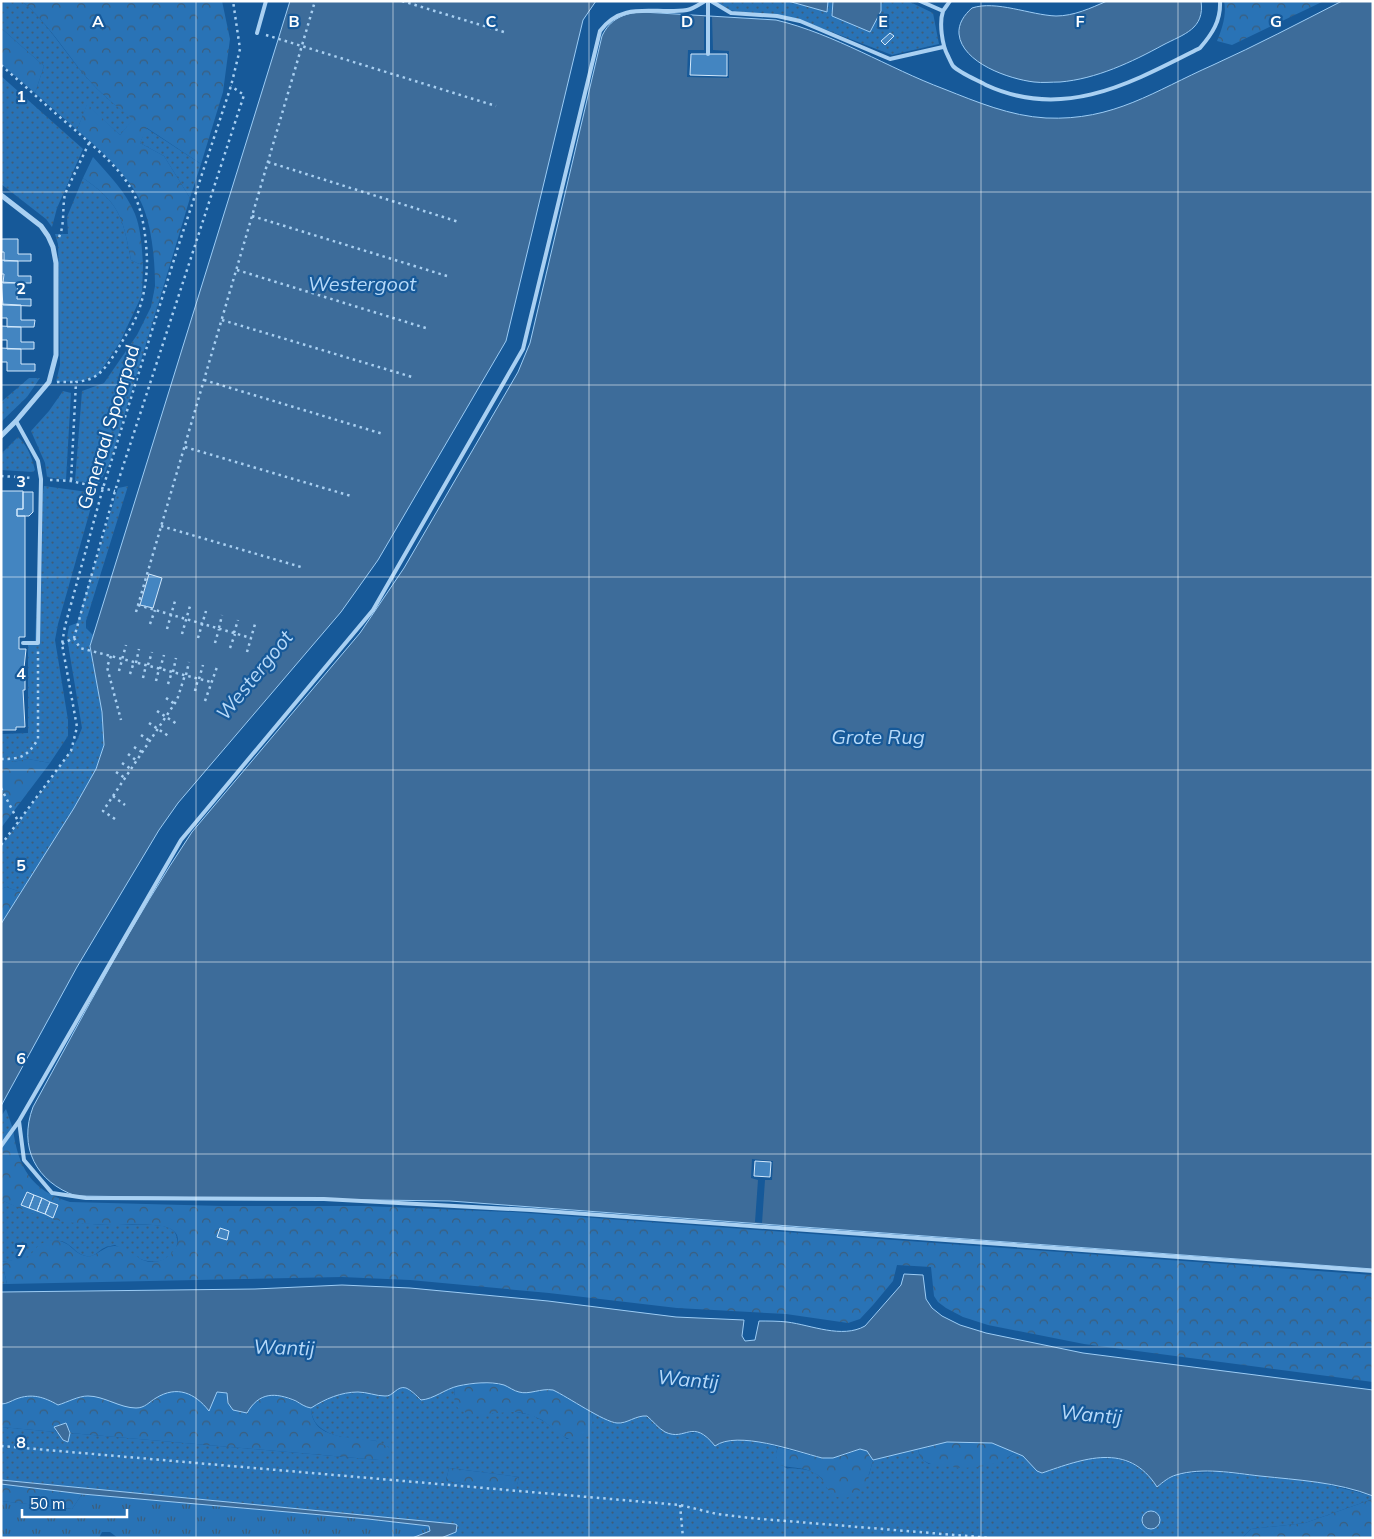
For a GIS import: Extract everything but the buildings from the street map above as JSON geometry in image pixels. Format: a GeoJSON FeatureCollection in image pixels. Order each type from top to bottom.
{"type":"FeatureCollection","features":[{"type":"Feature","properties":{"kind":"street"},"geometry":{"type":"LineString","coordinates":[[1,194],[40,226],[48,236],[53,247],[56,263],[56,356],[49,382],[1,436]]}},
{"type":"Feature","properties":{"kind":"lane"},"geometry":{"type":"LineString","coordinates":[[257,33],[266,1]]}},
{"type":"Feature","properties":{"kind":"lane"},"geometry":{"type":"LineString","coordinates":[[708,1],[731,13],[777,16],[800,21],[890,59],[943,46]]}},
{"type":"Feature","properties":{"kind":"lane"},"geometry":{"type":"LineString","coordinates":[[708,1],[708,54]]}},
{"type":"Feature","properties":{"kind":"lane"},"geometry":{"type":"LineString","coordinates":[[1,1146],[18,1121],[181,840],[374,610],[523,349],[600,31],[609,20],[621,12],[643,9],[688,10],[708,1]]}},
{"type":"Feature","properties":{"kind":"lane"},"geometry":{"type":"LineString","coordinates":[[920,1],[943,11]]}},
{"type":"Feature","properties":{"kind":"lane"},"geometry":{"type":"LineString","coordinates":[[950,1],[943,11],[942,29],[943,46],[953,66],[974,79],[998,90],[1036,99],[1079,98],[1121,87],[1200,48],[1217,25],[1220,1]]}},
{"type":"Feature","properties":{"kind":"lane"},"geometry":{"type":"LineString","coordinates":[[16,421],[38,461],[41,479],[38,643],[24,643]]}},
{"type":"Feature","properties":{"kind":"lane"},"geometry":{"type":"LineString","coordinates":[[18,1121],[24,1160],[52,1193],[86,1198],[324,1199],[531,1210],[1373,1271]]}},
{"type":"Feature","properties":{"kind":"path","name":"Generaal Spoorpad"},"geometry":{"type":"LineString","coordinates":[[1,845],[71,751],[76,735],[76,715],[62,644],[65,626],[103,488],[178,247],[231,86],[240,49],[233,1]]}},
{"type":"Feature","properties":{"kind":"path"},"geometry":{"type":"LineString","coordinates":[[136,612],[315,1]]}},
{"type":"Feature","properties":{"kind":"path"},"geometry":{"type":"LineString","coordinates":[[402,1],[508,33]]}},
{"type":"Feature","properties":{"kind":"path"},"geometry":{"type":"LineString","coordinates":[[271,36],[496,106]]}},
{"type":"Feature","properties":{"kind":"path"},"geometry":{"type":"LineString","coordinates":[[1,65],[89,143],[121,175],[131,189],[141,215],[146,238],[147,268],[143,297],[136,319],[105,366],[98,375],[89,379],[76,382],[49,382]]}},
{"type":"Feature","properties":{"kind":"path"},"geometry":{"type":"LineString","coordinates":[[211,682],[80,648],[74,638],[115,491],[244,95],[231,86]]}},
{"type":"Feature","properties":{"kind":"path"},"geometry":{"type":"LineString","coordinates":[[53,247],[61,232],[65,194],[89,143]]}},
{"type":"Feature","properties":{"kind":"path"},"geometry":{"type":"LineString","coordinates":[[268,162],[459,222]]}},
{"type":"Feature","properties":{"kind":"path"},"geometry":{"type":"LineString","coordinates":[[252,216],[447,276]]}},
{"type":"Feature","properties":{"kind":"path"},"geometry":{"type":"LineString","coordinates":[[237,270],[428,329]]}},
{"type":"Feature","properties":{"kind":"path"},"geometry":{"type":"LineString","coordinates":[[222,320],[412,377]]}},
{"type":"Feature","properties":{"kind":"path"},"geometry":{"type":"LineString","coordinates":[[204,380],[383,434]]}},
{"type":"Feature","properties":{"kind":"path"},"geometry":{"type":"LineString","coordinates":[[71,481],[76,382]]}},
{"type":"Feature","properties":{"kind":"path"},"geometry":{"type":"LineString","coordinates":[[185,446],[351,496]]}},
{"type":"Feature","properties":{"kind":"path"},"geometry":{"type":"LineString","coordinates":[[1,476],[71,481],[115,491]]}},
{"type":"Feature","properties":{"kind":"path"},"geometry":{"type":"LineString","coordinates":[[161,526],[301,567]]}},
{"type":"Feature","properties":{"kind":"path"},"geometry":{"type":"LineString","coordinates":[[167,629],[175,601]]}},
{"type":"Feature","properties":{"kind":"path"},"geometry":{"type":"LineString","coordinates":[[138,605],[251,638]]}},
{"type":"Feature","properties":{"kind":"path"},"geometry":{"type":"LineString","coordinates":[[182,634],[190,606]]}},
{"type":"Feature","properties":{"kind":"path"},"geometry":{"type":"LineString","coordinates":[[150,624],[155,610]]}},
{"type":"Feature","properties":{"kind":"path"},"geometry":{"type":"LineString","coordinates":[[198,638],[206,610]]}},
{"type":"Feature","properties":{"kind":"path"},"geometry":{"type":"LineString","coordinates":[[214,643],[222,615]]}},
{"type":"Feature","properties":{"kind":"path"},"geometry":{"type":"LineString","coordinates":[[230,648],[238,620]]}},
{"type":"Feature","properties":{"kind":"path"},"geometry":{"type":"LineString","coordinates":[[246,652],[255,624]]}},
{"type":"Feature","properties":{"kind":"path"},"geometry":{"type":"LineString","coordinates":[[62,644],[74,638]]}},
{"type":"Feature","properties":{"kind":"path"},"geometry":{"type":"LineString","coordinates":[[1,759],[15,759],[24,756],[31,750],[38,739],[38,643]]}},
{"type":"Feature","properties":{"kind":"path"},"geometry":{"type":"LineString","coordinates":[[119,671],[126,645]]}},
{"type":"Feature","properties":{"kind":"path"},"geometry":{"type":"LineString","coordinates":[[130,674],[139,649]]}},
{"type":"Feature","properties":{"kind":"path"},"geometry":{"type":"LineString","coordinates":[[143,678],[152,652]]}},
{"type":"Feature","properties":{"kind":"path"},"geometry":{"type":"LineString","coordinates":[[156,681],[164,655]]}},
{"type":"Feature","properties":{"kind":"path"},"geometry":{"type":"LineString","coordinates":[[111,656],[107,667],[122,720]]}},
{"type":"Feature","properties":{"kind":"path"},"geometry":{"type":"LineString","coordinates":[[168,684],[176,658]]}},
{"type":"Feature","properties":{"kind":"path"},"geometry":{"type":"LineString","coordinates":[[115,820],[103,811],[174,704],[189,662]]}},
{"type":"Feature","properties":{"kind":"path"},"geometry":{"type":"LineString","coordinates":[[195,691],[203,665]]}},
{"type":"Feature","properties":{"kind":"path"},"geometry":{"type":"LineString","coordinates":[[205,701],[218,667]]}},
{"type":"Feature","properties":{"kind":"path"},"geometry":{"type":"LineString","coordinates":[[166,698],[174,704]]}},
{"type":"Feature","properties":{"kind":"path"},"geometry":{"type":"LineString","coordinates":[[157,711],[178,724]]}},
{"type":"Feature","properties":{"kind":"path"},"geometry":{"type":"LineString","coordinates":[[149,723],[170,737]]}},
{"type":"Feature","properties":{"kind":"path"},"geometry":{"type":"LineString","coordinates":[[141,734],[150,740]]}},
{"type":"Feature","properties":{"kind":"path"},"geometry":{"type":"LineString","coordinates":[[134,746],[142,752]]}},
{"type":"Feature","properties":{"kind":"path"},"geometry":{"type":"LineString","coordinates":[[128,754],[136,760]]}},
{"type":"Feature","properties":{"kind":"path"},"geometry":{"type":"LineString","coordinates":[[122,763],[131,769]]}},
{"type":"Feature","properties":{"kind":"path"},"geometry":{"type":"LineString","coordinates":[[116,772],[125,778]]}},
{"type":"Feature","properties":{"kind":"path"},"geometry":{"type":"LineString","coordinates":[[1,788],[19,823]]}},
{"type":"Feature","properties":{"kind":"path"},"geometry":{"type":"LineString","coordinates":[[113,796],[125,805]]}},
{"type":"Feature","properties":{"kind":"path"},"geometry":{"type":"LineString","coordinates":[[1,1446],[680,1505],[717,1514],[750,1518],[991,1538]]}},
{"type":"Feature","properties":{"kind":"path"},"geometry":{"type":"LineString","coordinates":[[680,1505],[683,1538]]}},
{"type":"Feature","properties":{"kind":"green space"},"geometry":{"type":"Polygon","coordinates":[[[1,1],[22,1],[40,19],[92,84],[134,119],[120,135],[87,105],[77,130],[35,93],[44,66],[1,28],[1,1]]]}},
{"type":"Feature","properties":{"kind":"green space"},"geometry":{"type":"Polygon","coordinates":[[[22,1],[222,1],[230,39],[223,92],[201,164],[147,128],[140,143],[164,156],[190,198],[163,288],[155,286],[152,243],[148,221],[141,202],[121,172],[77,130],[87,104],[120,135],[133,119],[92,84],[48,28],[22,1]]]}},
{"type":"Feature","properties":{"kind":"green space"},"geometry":{"type":"Polygon","coordinates":[[[716,1],[788,1],[827,12],[828,1],[833,1],[832,16],[881,11],[881,1],[908,1],[933,13],[939,44],[892,55],[798,19],[728,10],[716,4],[716,1]]]}},
{"type":"Feature","properties":{"kind":"green space"},"geometry":{"type":"Polygon","coordinates":[[[1224,1],[1324,1],[1232,45],[1217,41],[1224,16],[1224,1]]]}},
{"type":"Feature","properties":{"kind":"green space"},"geometry":{"type":"Polygon","coordinates":[[[1,28],[44,66],[35,93],[1,64],[1,28]]]}},
{"type":"Feature","properties":{"kind":"green space"},"geometry":{"type":"Polygon","coordinates":[[[1,76],[83,149],[57,208],[52,227],[46,219],[1,184],[1,76]]]}},
{"type":"Feature","properties":{"kind":"green space"},"geometry":{"type":"Polygon","coordinates":[[[146,128],[201,164],[190,198],[164,156],[140,143],[146,128]]]}},
{"type":"Feature","properties":{"kind":"green space"},"geometry":{"type":"Polygon","coordinates":[[[93,157],[122,191],[135,214],[140,233],[143,265],[131,260],[122,222],[112,204],[105,195],[83,178],[93,157]]]}},
{"type":"Feature","properties":{"kind":"green space"},"geometry":{"type":"Polygon","coordinates":[[[83,178],[105,195],[118,213],[131,260],[143,265],[142,295],[120,342],[98,375],[83,381],[56,382],[60,365],[58,244],[55,234],[68,234],[67,217],[83,178]]]}},
{"type":"Feature","properties":{"kind":"green space"},"geometry":{"type":"Polygon","coordinates":[[[155,286],[163,288],[110,462],[99,484],[75,481],[82,391],[104,383],[137,335],[151,307],[155,286]]]}},
{"type":"Feature","properties":{"kind":"green space"},"geometry":{"type":"Polygon","coordinates":[[[29,378],[40,378],[27,397],[1,422],[1,402],[29,378]]]}},
{"type":"Feature","properties":{"kind":"green space"},"geometry":{"type":"Polygon","coordinates":[[[63,391],[71,393],[66,480],[47,477],[45,463],[31,431],[49,411],[63,391]]]}},
{"type":"Feature","properties":{"kind":"green space"},"geometry":{"type":"Polygon","coordinates":[[[18,437],[29,452],[35,470],[33,472],[1,470],[1,454],[18,437]]]}},
{"type":"Feature","properties":{"kind":"green space"},"geometry":{"type":"Polygon","coordinates":[[[44,486],[95,493],[55,640],[68,720],[68,736],[50,763],[28,759],[1,762],[1,734],[28,733],[28,641],[35,641],[41,504],[44,486]]]}},
{"type":"Feature","properties":{"kind":"green space"},"geometry":{"type":"Polygon","coordinates":[[[128,486],[86,621],[86,628],[93,635],[90,646],[102,712],[104,745],[96,769],[74,808],[21,892],[6,887],[1,889],[1,846],[64,761],[82,728],[67,638],[69,626],[77,623],[118,488],[128,486]]]}},
{"type":"Feature","properties":{"kind":"green space"},"geometry":{"type":"Polygon","coordinates":[[[28,759],[50,763],[1,828],[1,762],[28,759]]]}},
{"type":"Feature","properties":{"kind":"green space"},"geometry":{"type":"Polygon","coordinates":[[[6,887],[21,892],[1,924],[1,889],[6,887]]]}},
{"type":"Feature","properties":{"kind":"green space"},"geometry":{"type":"Polygon","coordinates":[[[6,1109],[13,1129],[1,1143],[1,1116],[6,1109]]]}},
{"type":"Feature","properties":{"kind":"green space"},"geometry":{"type":"Polygon","coordinates":[[[13,1129],[19,1155],[29,1176],[46,1191],[70,1202],[222,1206],[365,1206],[513,1212],[1373,1275],[1373,1382],[1084,1344],[988,1325],[963,1317],[938,1302],[934,1296],[931,1267],[897,1265],[893,1281],[873,1305],[860,1319],[848,1323],[786,1314],[677,1308],[549,1293],[410,1280],[342,1277],[7,1284],[2,1262],[29,1257],[36,1248],[49,1240],[61,1241],[86,1256],[93,1255],[106,1248],[119,1246],[141,1259],[151,1262],[166,1258],[176,1248],[178,1241],[173,1231],[166,1227],[84,1224],[62,1221],[34,1214],[1,1200],[1,1143],[13,1129]]]}},
{"type":"Feature","properties":{"kind":"green space"},"geometry":{"type":"Polygon","coordinates":[[[1,1200],[41,1215],[72,1222],[167,1227],[176,1236],[176,1248],[164,1260],[150,1262],[136,1257],[115,1245],[105,1247],[94,1255],[89,1256],[80,1254],[66,1243],[55,1240],[50,1241],[40,1245],[29,1258],[2,1262],[7,1284],[1,1284],[1,1200]]]}},
{"type":"Feature","properties":{"kind":"green space"},"geometry":{"type":"Polygon","coordinates":[[[483,1383],[505,1385],[519,1392],[544,1389],[553,1390],[593,1411],[591,1431],[584,1438],[573,1439],[559,1434],[542,1420],[527,1414],[510,1412],[471,1414],[457,1407],[454,1395],[455,1386],[483,1383]]]}},
{"type":"Feature","properties":{"kind":"green space"},"geometry":{"type":"Polygon","coordinates":[[[455,1386],[454,1395],[498,1412],[516,1412],[532,1415],[545,1422],[567,1439],[591,1430],[593,1411],[614,1423],[647,1416],[674,1434],[700,1432],[707,1436],[715,1446],[722,1442],[738,1439],[778,1447],[776,1453],[785,1468],[806,1470],[816,1474],[829,1490],[869,1475],[873,1460],[918,1448],[921,1458],[929,1464],[1009,1457],[1016,1452],[1023,1456],[1037,1471],[1082,1460],[1111,1458],[1125,1461],[1139,1468],[1152,1479],[1166,1480],[1176,1475],[1220,1472],[1318,1482],[1373,1496],[1373,1499],[1305,1523],[1251,1529],[1242,1538],[441,1538],[455,1532],[456,1525],[1,1480],[1,1427],[56,1432],[69,1438],[70,1433],[379,1460],[377,1441],[346,1438],[326,1432],[318,1426],[313,1418],[311,1408],[331,1398],[345,1394],[361,1392],[385,1396],[404,1388],[421,1399],[426,1399],[455,1386]],[[449,1468],[446,1481],[516,1489],[519,1477],[449,1468]]]}},
{"type":"Feature","properties":{"kind":"green space"},"geometry":{"type":"Polygon","coordinates":[[[175,1391],[190,1394],[202,1402],[217,1392],[227,1393],[228,1403],[252,1404],[269,1394],[279,1395],[311,1408],[313,1419],[326,1432],[380,1442],[390,1448],[387,1456],[379,1460],[70,1433],[69,1428],[54,1427],[56,1432],[1,1427],[1,1404],[22,1397],[38,1397],[58,1404],[89,1396],[145,1406],[164,1393],[175,1391]]]}},
{"type":"Feature","properties":{"kind":"green space"},"geometry":{"type":"Polygon","coordinates":[[[947,1442],[992,1443],[1016,1452],[999,1462],[972,1468],[934,1465],[923,1460],[919,1453],[918,1448],[947,1442]]]}},
{"type":"Feature","properties":{"kind":"green space"},"geometry":{"type":"Polygon","coordinates":[[[778,1447],[821,1458],[845,1455],[860,1449],[867,1451],[873,1460],[865,1484],[861,1489],[851,1496],[841,1498],[831,1493],[822,1479],[810,1471],[777,1464],[776,1453],[778,1447]]]}},
{"type":"Feature","properties":{"kind":"green space"},"geometry":{"type":"Polygon","coordinates":[[[449,1468],[519,1477],[516,1490],[446,1481],[449,1468]]]}},
{"type":"Feature","properties":{"kind":"green space"},"geometry":{"type":"Polygon","coordinates":[[[1,1484],[82,1494],[72,1509],[1,1501],[1,1484]]]}},
{"type":"Feature","properties":{"kind":"green space"},"geometry":{"type":"Polygon","coordinates":[[[82,1494],[368,1519],[429,1526],[431,1531],[412,1538],[118,1538],[110,1532],[102,1532],[99,1538],[1,1538],[1,1501],[72,1509],[82,1494]]]}},
{"type":"Feature","properties":{"kind":"green space"},"geometry":{"type":"Polygon","coordinates":[[[1373,1499],[1373,1538],[1242,1538],[1251,1529],[1305,1523],[1373,1499]]]}},
{"type":"Feature","properties":{"kind":"water","name":"Westergoot"},"geometry":{"type":"Polygon","coordinates":[[[290,1],[596,1],[583,20],[506,341],[378,560],[341,612],[178,803],[159,830],[77,967],[1,1106],[1,924],[74,808],[96,769],[104,745],[102,712],[90,646],[290,1]]]}},
{"type":"Feature","properties":{"kind":"water"},"geometry":{"type":"Polygon","coordinates":[[[788,1],[828,1],[827,12],[788,1]]]}},
{"type":"Feature","properties":{"kind":"water"},"geometry":{"type":"Polygon","coordinates":[[[833,1],[881,1],[881,11],[870,32],[832,16],[833,1]]]}},
{"type":"Feature","properties":{"kind":"water"},"geometry":{"type":"Polygon","coordinates":[[[1107,1],[1201,1],[1200,18],[1185,34],[1126,63],[1087,77],[1060,82],[1024,80],[988,68],[968,53],[962,44],[959,34],[962,20],[972,8],[992,6],[1063,16],[1089,9],[1107,1]]]}},
{"type":"Feature","properties":{"kind":"water","name":"Grote Rug"},"geometry":{"type":"Polygon","coordinates":[[[1342,1],[1373,1],[1373,1269],[450,1201],[76,1196],[50,1182],[34,1161],[29,1149],[29,1122],[33,1107],[149,899],[192,832],[360,633],[404,568],[518,372],[530,343],[602,36],[613,21],[629,14],[642,12],[776,20],[840,42],[923,81],[994,108],[1033,117],[1070,118],[1092,115],[1113,109],[1152,94],[1246,50],[1342,1]]]}},
{"type":"Feature","properties":{"kind":"water","name":"Wantij"},"geometry":{"type":"Polygon","coordinates":[[[904,1274],[923,1275],[926,1299],[932,1308],[942,1316],[960,1325],[986,1333],[1083,1353],[1373,1390],[1373,1496],[1317,1482],[1218,1471],[1197,1471],[1176,1475],[1168,1478],[1157,1487],[1133,1463],[1119,1459],[1089,1459],[1042,1473],[1037,1471],[1023,1456],[992,1443],[947,1442],[873,1460],[867,1451],[860,1449],[833,1458],[822,1458],[767,1443],[751,1441],[737,1440],[715,1446],[707,1437],[695,1431],[678,1434],[665,1432],[647,1416],[624,1422],[611,1422],[553,1390],[523,1393],[504,1385],[493,1383],[475,1383],[458,1386],[421,1400],[406,1388],[400,1388],[388,1396],[352,1392],[333,1397],[311,1408],[288,1398],[274,1395],[257,1401],[247,1413],[233,1410],[228,1403],[227,1393],[217,1392],[209,1411],[192,1396],[178,1392],[164,1394],[139,1408],[88,1396],[58,1405],[43,1398],[33,1396],[22,1397],[1,1404],[1,1292],[255,1289],[342,1285],[410,1288],[548,1301],[676,1317],[744,1320],[742,1336],[745,1341],[755,1340],[759,1321],[787,1322],[826,1330],[856,1330],[865,1326],[901,1285],[904,1274]]]}},
{"type":"Feature","properties":{"kind":"water"},"geometry":{"type":"Polygon","coordinates":[[[66,1423],[70,1433],[68,1442],[63,1440],[54,1427],[66,1423]]]}},
{"type":"Feature","properties":{"kind":"water"},"geometry":{"type":"Polygon","coordinates":[[[1,1480],[457,1525],[456,1532],[441,1538],[412,1538],[430,1531],[429,1526],[82,1494],[1,1484],[1,1480]]]}},
{"type":"Feature","properties":{"kind":"water"},"geometry":{"type":"Polygon","coordinates":[[[1147,1511],[1155,1511],[1160,1516],[1158,1527],[1147,1529],[1142,1524],[1142,1516],[1147,1511]]]}},
{"type":"Feature","properties":{"kind":"pier"},"geometry":{"type":"Polygon","coordinates":[[[704,17],[712,17],[713,50],[729,51],[729,78],[687,77],[688,50],[704,50],[704,17]]]}},
{"type":"Feature","properties":{"kind":"pier"},"geometry":{"type":"Polygon","coordinates":[[[752,1159],[773,1161],[772,1180],[765,1180],[762,1223],[755,1222],[758,1180],[751,1178],[752,1159]]]}}]}
